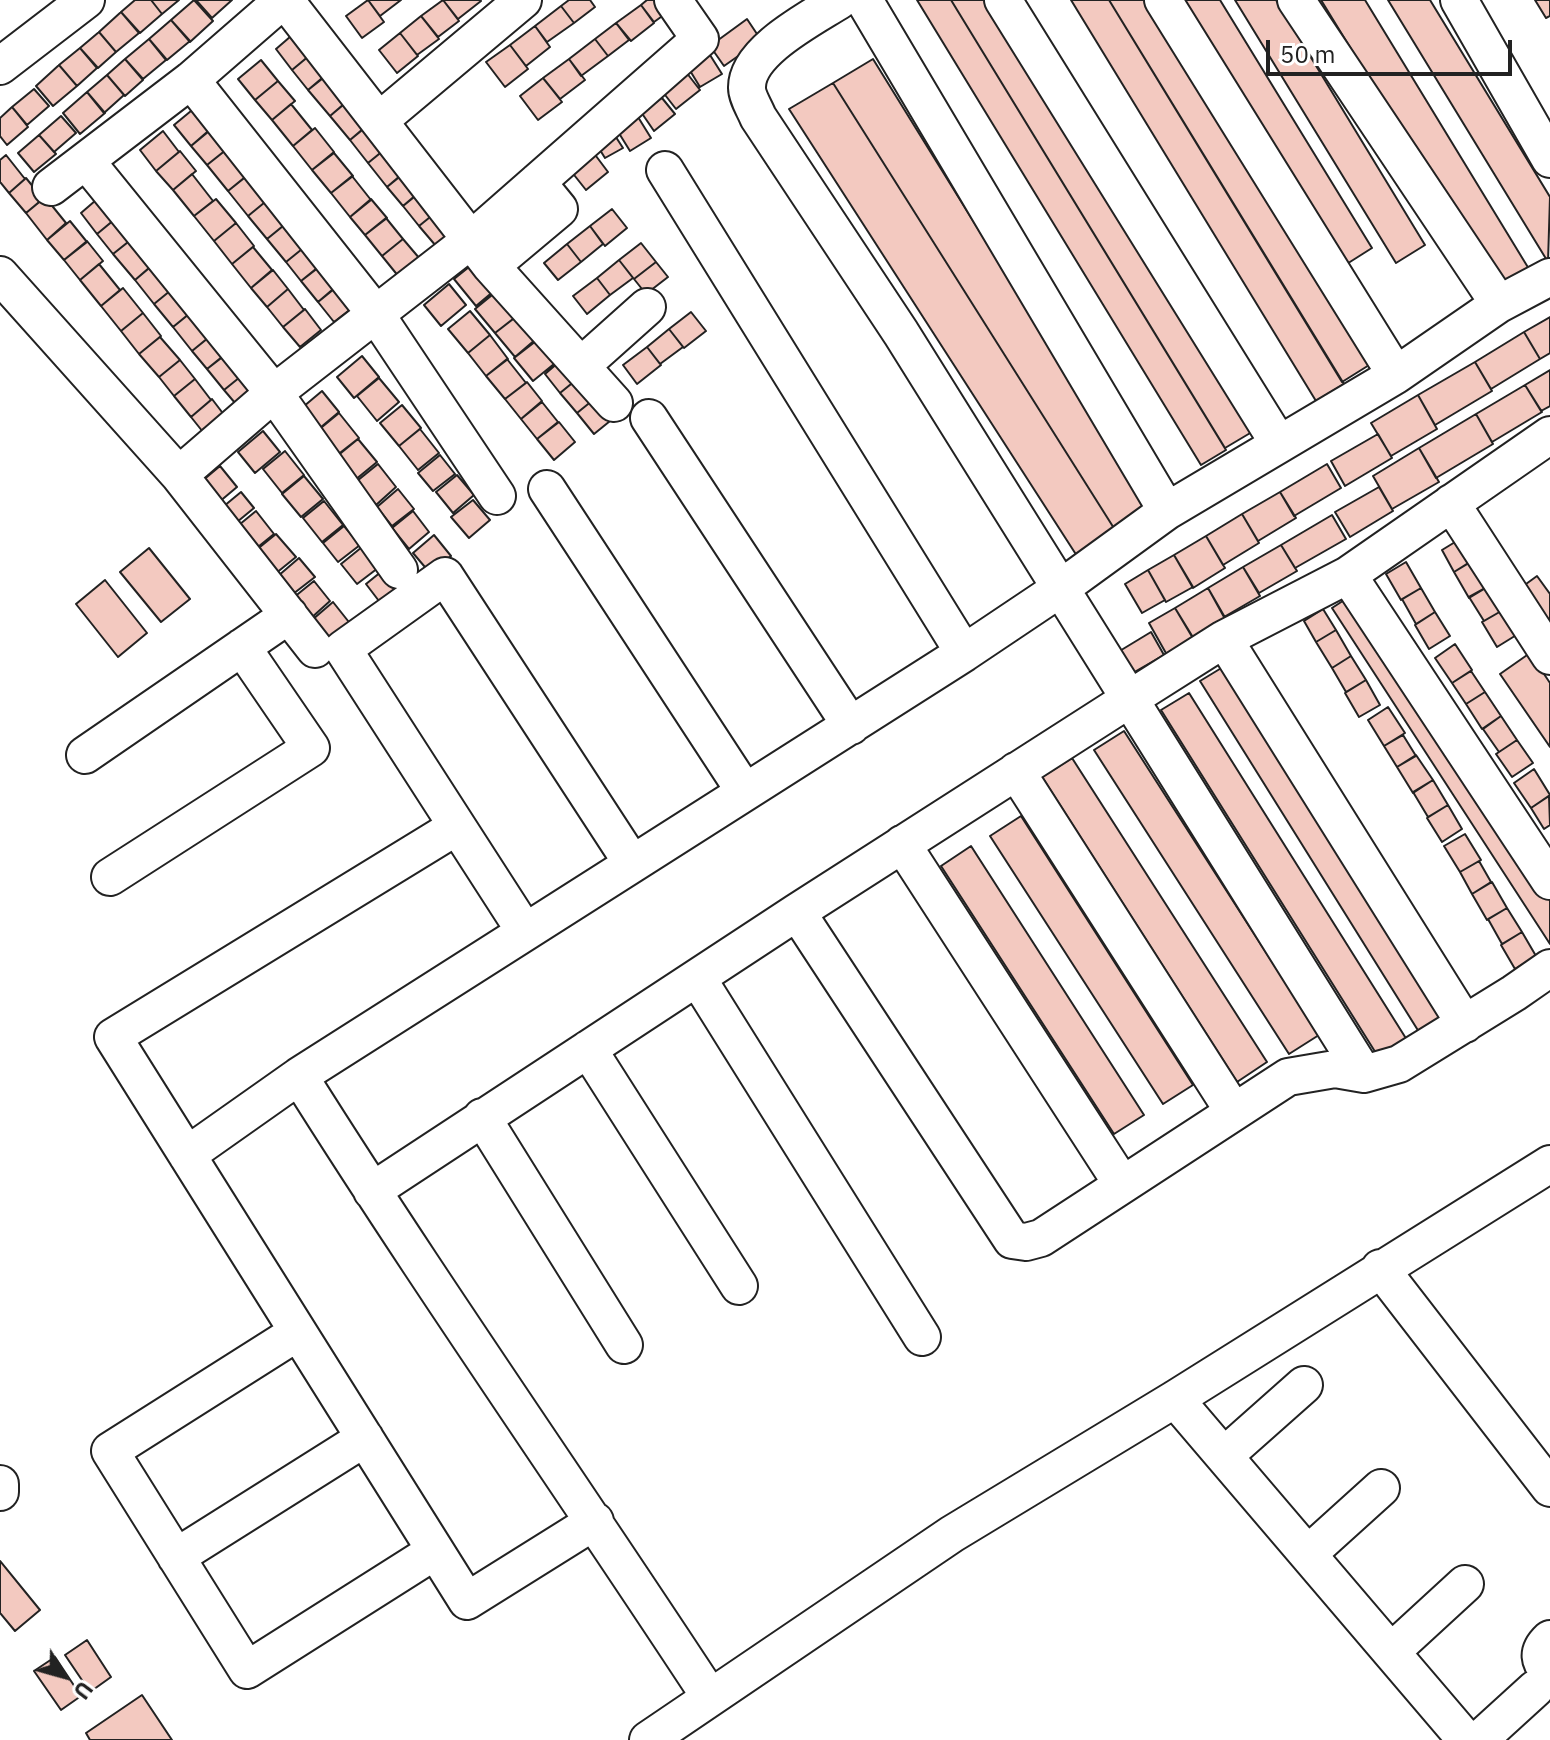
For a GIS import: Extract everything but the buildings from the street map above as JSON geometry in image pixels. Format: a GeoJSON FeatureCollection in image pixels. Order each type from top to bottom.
{"type":"FeatureCollection","features":[{"type":"Feature","properties":{"kind":"street"},"geometry":{"type":"LineString","coordinates":[[0,66],[86,0]]}},
{"type":"Feature","properties":{"kind":"street"},"geometry":{"type":"LineString","coordinates":[[380,120],[523,0]]}},
{"type":"Feature","properties":{"kind":"street"},"geometry":{"type":"LineString","coordinates":[[179,475],[274,393],[375,313],[559,209],[537,182],[700,39],[673,0]]}},
{"type":"Feature","properties":{"kind":"street"},"geometry":{"type":"LineString","coordinates":[[840,0],[764,51],[750,71],[746,90],[758,117],[901,333],[1364,1074]]}},
{"type":"Feature","properties":{"kind":"street"},"geometry":{"type":"LineString","coordinates":[[864,0],[1167,511]]}},
{"type":"Feature","properties":{"kind":"street"},"geometry":{"type":"LineString","coordinates":[[1003,0],[1279,444]]}},
{"type":"Feature","properties":{"kind":"street"},"geometry":{"type":"LineString","coordinates":[[1163,0],[1396,375]]}},
{"type":"Feature","properties":{"kind":"street"},"geometry":{"type":"LineString","coordinates":[[1296,0],[1499,304]]}},
{"type":"Feature","properties":{"kind":"street"},"geometry":{"type":"LineString","coordinates":[[1459,0],[1550,159]]}},
{"type":"Feature","properties":{"kind":"street"},"geometry":{"type":"LineString","coordinates":[[51,187],[295,4],[481,253],[614,403]]}},
{"type":"Feature","properties":{"kind":"street"},"geometry":{"type":"LineString","coordinates":[[191,80],[375,313],[497,496]]}},
{"type":"Feature","properties":{"kind":"street"},"geometry":{"type":"LineString","coordinates":[[86,161],[274,393],[399,570]]}},
{"type":"Feature","properties":{"kind":"street"},"geometry":{"type":"LineString","coordinates":[[665,170],[964,653]]}},
{"type":"Feature","properties":{"kind":"street"},"geometry":{"type":"LineString","coordinates":[[0,275],[179,475],[315,649]]}},
{"type":"Feature","properties":{"kind":"street"},"geometry":{"type":"LineString","coordinates":[[187,1155],[299,1076],[524,930],[964,653],[1167,511],[1396,375],[1499,304],[1550,277]]}},
{"type":"Feature","properties":{"kind":"street"},"geometry":{"type":"LineString","coordinates":[[581,366],[647,307]]}},
{"type":"Feature","properties":{"kind":"street"},"geometry":{"type":"LineString","coordinates":[[649,418],[851,726]]}},
{"type":"Feature","properties":{"kind":"street"},"geometry":{"type":"LineString","coordinates":[[372,1191],[797,912],[1224,639],[1348,575],[1550,435]]}},
{"type":"Feature","properties":{"kind":"street"},"geometry":{"type":"LineString","coordinates":[[547,489],[745,792]]}},
{"type":"Feature","properties":{"kind":"street"},"geometry":{"type":"LineString","coordinates":[[1451,503],[1550,656]]}},
{"type":"Feature","properties":{"kind":"street"},"geometry":{"type":"LineString","coordinates":[[1348,575],[1550,881]]}},
{"type":"Feature","properties":{"kind":"street"},"geometry":{"type":"LineString","coordinates":[[524,930],[343,649],[445,576],[632,863]]}},
{"type":"Feature","properties":{"kind":"street"},"geometry":{"type":"LineString","coordinates":[[85,755],[289,615]]}},
{"type":"Feature","properties":{"kind":"street"},"geometry":{"type":"LineString","coordinates":[[1224,639],[1465,1024]]}},
{"type":"Feature","properties":{"kind":"street"},"geometry":{"type":"LineString","coordinates":[[110,877],[311,748],[242,647]]}},
{"type":"Feature","properties":{"kind":"street"},"geometry":{"type":"LineString","coordinates":[[1016,771],[1234,1112]]}},
{"type":"Feature","properties":{"kind":"street"},"geometry":{"type":"LineString","coordinates":[[456,827],[113,1037],[467,1601],[595,1521]]}},
{"type":"Feature","properties":{"kind":"street"},"geometry":{"type":"LineString","coordinates":[[902,844],[1122,1184]]}},
{"type":"Feature","properties":{"kind":"street"},"geometry":{"type":"LineString","coordinates":[[797,912],[1012,1240],[1026,1242],[1041,1238],[1288,1077],[1335,1069],[1364,1074],[1399,1064],[1550,968]]}},
{"type":"Feature","properties":{"kind":"street"},"geometry":{"type":"LineString","coordinates":[[698,979],[922,1337]]}},
{"type":"Feature","properties":{"kind":"street"},"geometry":{"type":"LineString","coordinates":[[588,1049],[739,1286]]}},
{"type":"Feature","properties":{"kind":"street"},"geometry":{"type":"LineString","coordinates":[[299,1076],[372,1191],[710,1697]]}},
{"type":"Feature","properties":{"kind":"street"},"geometry":{"type":"LineString","coordinates":[[482,1117],[624,1345]]}},
{"type":"Feature","properties":{"kind":"street"},"geometry":{"type":"LineString","coordinates":[[648,1740],[952,1534],[1175,1399],[1550,1164]]}},
{"type":"Feature","properties":{"kind":"street"},"geometry":{"type":"LineString","coordinates":[[1380,1268],[1550,1488]]}},
{"type":"Feature","properties":{"kind":"street"},"geometry":{"type":"LineString","coordinates":[[298,1332],[110,1451],[176,1557],[247,1670],[435,1551]]}},
{"type":"Feature","properties":{"kind":"street"},"geometry":{"type":"LineString","coordinates":[[1224,1456],[1304,1385]]}},
{"type":"Feature","properties":{"kind":"street"},"geometry":{"type":"LineString","coordinates":[[1175,1399],[1466,1740]]}},
{"type":"Feature","properties":{"kind":"street"},"geometry":{"type":"LineString","coordinates":[[176,1557],[365,1438]]}},
{"type":"Feature","properties":{"kind":"street"},"geometry":{"type":"LineString","coordinates":[[0,1484],[0,1492]]}},
{"type":"Feature","properties":{"kind":"street"},"geometry":{"type":"LineString","coordinates":[[1308,1554],[1381,1488]]}},
{"type":"Feature","properties":{"kind":"street"},"geometry":{"type":"LineString","coordinates":[[1391,1652],[1465,1584]]}},
{"type":"Feature","properties":{"kind":"street"},"geometry":{"type":"LineString","coordinates":[[1479,1740],[1542,1682],[1539,1657],[1550,1639]]}}]}
